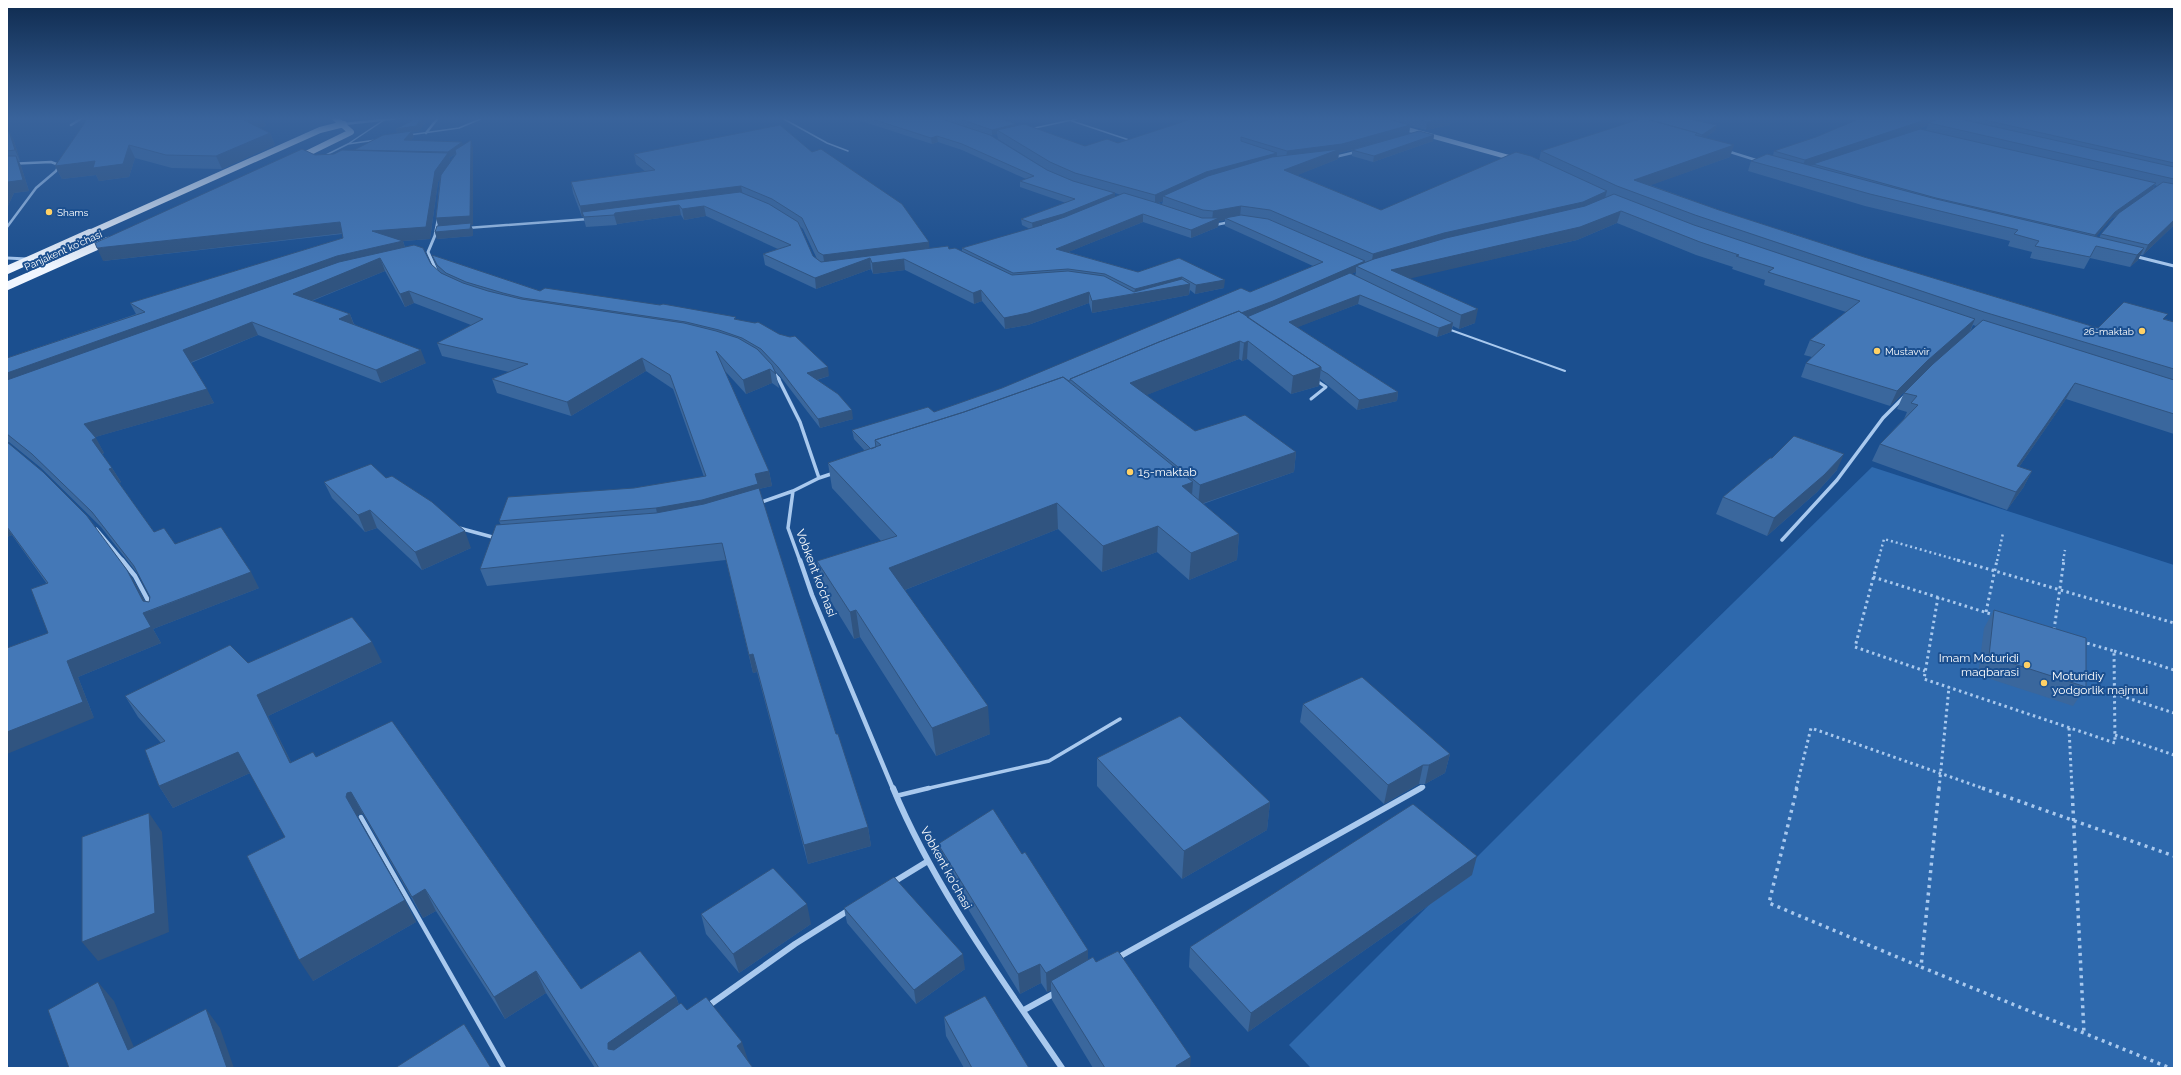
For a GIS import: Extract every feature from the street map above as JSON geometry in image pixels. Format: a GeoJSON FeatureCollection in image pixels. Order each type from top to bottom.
{"type":"FeatureCollection","features":[{"type":"Feature","properties":{"kind":"main road","name":"Panjakent ko'chasi"},"geometry":{"type":"LineString","coordinates":[[7,270],[236,168]]}},
{"type":"Feature","properties":{"kind":"main road","name":"Panjakent ko'chasi"},"geometry":{"type":"LineString","coordinates":[[7,286],[112,240]]}},
{"type":"Feature","properties":{"kind":"street"},"geometry":{"type":"LineString","coordinates":[[7,227],[36,188],[57,168]]}},
{"type":"Feature","properties":{"kind":"street"},"geometry":{"type":"LineString","coordinates":[[438,216],[437,230],[428,252],[439,276]]}},
{"type":"Feature","properties":{"kind":"street"},"geometry":{"type":"LineString","coordinates":[[460,229],[592,218]]}},
{"type":"Feature","properties":{"kind":"street"},"geometry":{"type":"LineString","coordinates":[[1212,225],[1233,221]]}},
{"type":"Feature","properties":{"kind":"street"},"geometry":{"type":"LineString","coordinates":[[420,253],[428,252]]}},
{"type":"Feature","properties":{"kind":"street"},"geometry":{"type":"LineString","coordinates":[[2133,256],[2174,266]]}},
{"type":"Feature","properties":{"kind":"street"},"geometry":{"type":"LineString","coordinates":[[7,258],[30,259]]}},
{"type":"Feature","properties":{"kind":"street"},"geometry":{"type":"LineString","coordinates":[[770,370],[780,379],[813,457],[819,478]]}},
{"type":"Feature","properties":{"kind":"street"},"geometry":{"type":"LineString","coordinates":[[1782,540],[1837,480],[1883,418],[1911,390]]}},
{"type":"Feature","properties":{"kind":"street"},"geometry":{"type":"LineString","coordinates":[[756,504],[793,491],[819,478],[838,472]]}},
{"type":"Feature","properties":{"kind":"street","name":"Vobkent ko'chasi"},"geometry":{"type":"LineString","coordinates":[[793,491],[788,528],[812,595],[896,796],[928,861],[979,947],[1024,1010],[1062,1068]]}},
{"type":"Feature","properties":{"kind":"street"},"geometry":{"type":"LineString","coordinates":[[94,527],[135,576],[152,609]]}},
{"type":"Feature","properties":{"kind":"street"},"geometry":{"type":"LineString","coordinates":[[456,527],[490,538],[502,538]]}},
{"type":"Feature","properties":{"kind":"street"},"geometry":{"type":"LineString","coordinates":[[1114,960],[1423,787]]}},
{"type":"Feature","properties":{"kind":"street"},"geometry":{"type":"LineString","coordinates":[[888,886],[928,861]]}},
{"type":"Feature","properties":{"kind":"street"},"geometry":{"type":"LineString","coordinates":[[702,1010],[795,944],[855,907]]}},
{"type":"Feature","properties":{"kind":"street"},"geometry":{"type":"LineString","coordinates":[[1024,1010],[1058,991]]}},
{"type":"Feature","properties":{"kind":"lane"},"geometry":{"type":"LineString","coordinates":[[1445,327],[1566,371]]}},
{"type":"Feature","properties":{"kind":"lane"},"geometry":{"type":"LineString","coordinates":[[1312,399],[1326,387],[1313,378]]}},
{"type":"Feature","properties":{"kind":"lane"},"geometry":{"type":"LineString","coordinates":[[896,796],[1049,761],[1120,719]]}},
{"type":"Feature","properties":{"kind":"lane"},"geometry":{"type":"LineString","coordinates":[[361,817],[504,1068]]}},
{"type":"Feature","properties":{"kind":"path"},"geometry":{"type":"LineString","coordinates":[[1986,612],[2003,533]]}},
{"type":"Feature","properties":{"kind":"path"},"geometry":{"type":"LineString","coordinates":[[1925,671],[1855,647],[1884,539],[2174,623]]}},
{"type":"Feature","properties":{"kind":"path"},"geometry":{"type":"LineString","coordinates":[[2046,630],[2054,633],[2065,550]]}},
{"type":"Feature","properties":{"kind":"path"},"geometry":{"type":"LineString","coordinates":[[1873,577],[2001,617]]}},
{"type":"Feature","properties":{"kind":"path"},"geometry":{"type":"LineString","coordinates":[[1938,597],[1924,679],[2116,743],[2114,651]]}},
{"type":"Feature","properties":{"kind":"path"},"geometry":{"type":"LineString","coordinates":[[2076,640],[2174,670]]}},
{"type":"Feature","properties":{"kind":"path"},"geometry":{"type":"LineString","coordinates":[[1921,967],[1949,687]]}},
{"type":"Feature","properties":{"kind":"path"},"geometry":{"type":"LineString","coordinates":[[2115,694],[2174,712]]}},
{"type":"Feature","properties":{"kind":"path"},"geometry":{"type":"LineString","coordinates":[[2170,1068],[1921,967],[1769,903],[1811,728],[2174,856]]}},
{"type":"Feature","properties":{"kind":"path"},"geometry":{"type":"LineString","coordinates":[[2069,728],[2084,1033]]}},
{"type":"Feature","properties":{"kind":"path"},"geometry":{"type":"LineString","coordinates":[[2115,735],[2174,755]]}},
{"type":"Feature","properties":{"kind":"shaded area"},"geometry":{"type":"Polygon","coordinates":[[[1872,467],[2174,565],[2174,1068],[1311,1068],[1289,1045],[1639,695],[1872,467]]]}},
{"type":"Feature","properties":{"kind":"building"},"geometry":{"type":"Polygon","coordinates":[[[7,168],[20,168],[23,180],[8,182],[7,184],[7,168]]]}},
{"type":"Feature","properties":{"kind":"building"},"geometry":{"type":"Polygon","coordinates":[[[260,168],[437,168],[435,171],[426,227],[372,231],[403,241],[337,256],[7,373],[7,358],[145,312],[130,303],[343,238],[340,222],[97,248],[95,243],[260,168]]]}},
{"type":"Feature","properties":{"kind":"building"},"geometry":{"type":"Polygon","coordinates":[[[446,168],[471,168],[470,216],[436,218],[441,175],[446,168]]]}},
{"type":"Feature","properties":{"kind":"building"},"geometry":{"type":"Polygon","coordinates":[[[653,168],[849,168],[902,204],[929,242],[823,255],[818,252],[802,218],[772,199],[741,186],[580,206],[571,182],[655,170],[653,168]]]}},
{"type":"Feature","properties":{"kind":"building"},"geometry":{"type":"Polygon","coordinates":[[[1016,168],[1044,168],[1073,181],[1115,193],[1063,214],[1032,223],[1021,219],[1075,199],[1020,181],[1034,176],[1016,168]]]}},
{"type":"Feature","properties":{"kind":"building"},"geometry":{"type":"Polygon","coordinates":[[[1064,168],[1220,168],[1206,172],[1155,195],[1075,173],[1064,168]]]}},
{"type":"Feature","properties":{"kind":"building"},"geometry":{"type":"Polygon","coordinates":[[[1234,168],[1289,168],[1284,170],[1381,210],[1478,168],[1557,168],[1607,191],[1583,202],[1444,233],[1373,254],[1270,210],[1241,206],[1213,211],[1203,210],[1163,196],[1208,176],[1234,168]]]}},
{"type":"Feature","properties":{"kind":"building"},"geometry":{"type":"Polygon","coordinates":[[[1578,168],[1668,168],[1634,180],[1719,210],[1864,257],[2098,328],[2124,302],[2168,314],[2163,319],[2174,322],[2174,369],[1984,312],[1695,215],[1617,186],[1578,168]]]}},
{"type":"Feature","properties":{"kind":"building"},"geometry":{"type":"Polygon","coordinates":[[[1777,168],[1820,168],[1936,199],[2144,248],[2137,255],[2096,246],[2090,257],[2035,246],[2039,241],[2014,234],[2018,230],[1870,194],[1777,168]]]}},
{"type":"Feature","properties":{"kind":"building"},"geometry":{"type":"Polygon","coordinates":[[[1828,168],[2091,168],[2156,183],[2115,212],[2095,235],[1936,198],[1828,168]]]}},
{"type":"Feature","properties":{"kind":"building"},"geometry":{"type":"Polygon","coordinates":[[[2127,168],[2174,168],[2174,179],[2127,168]]]}},
{"type":"Feature","properties":{"kind":"building"},"geometry":{"type":"Polygon","coordinates":[[[2163,182],[2174,184],[2174,220],[2148,245],[2101,234],[2119,213],[2163,182]]]}},
{"type":"Feature","properties":{"kind":"building"},"geometry":{"type":"Polygon","coordinates":[[[740,192],[769,204],[798,222],[813,256],[821,262],[948,246],[949,249],[955,248],[1012,275],[1068,271],[1104,276],[1134,292],[1182,279],[1190,284],[1092,301],[1089,292],[1028,313],[1004,318],[981,290],[973,293],[904,259],[872,263],[870,258],[815,278],[763,254],[791,245],[704,206],[682,209],[679,205],[615,213],[614,215],[584,217],[582,212],[740,192]]]}},
{"type":"Feature","properties":{"kind":"building"},"geometry":{"type":"Polygon","coordinates":[[[1124,193],[1202,218],[1219,218],[1191,230],[1143,214],[1056,249],[1138,272],[1179,258],[1225,280],[1196,285],[1182,277],[1135,289],[1105,274],[1068,269],[1013,273],[962,248],[1042,225],[1124,193]]]}},
{"type":"Feature","properties":{"kind":"building"},"geometry":{"type":"Polygon","coordinates":[[[1614,194],[1694,225],[1975,319],[1927,361],[1897,391],[1806,363],[1825,345],[1810,340],[1860,301],[1768,272],[1774,268],[1736,256],[1739,255],[1700,242],[1621,211],[1580,227],[1391,270],[1478,309],[1461,315],[1356,266],[1374,259],[1446,238],[1585,206],[1614,194]]]}},
{"type":"Feature","properties":{"kind":"building"},"geometry":{"type":"Polygon","coordinates":[[[1241,215],[1268,219],[1365,261],[1273,301],[1241,313],[1239,311],[1159,342],[1070,379],[1070,381],[1063,377],[964,412],[875,440],[876,447],[871,449],[852,430],[928,407],[934,412],[1002,388],[1241,288],[1250,292],[1323,262],[1225,218],[1241,215]]]}},
{"type":"Feature","properties":{"kind":"building"},"geometry":{"type":"Polygon","coordinates":[[[471,223],[470,229],[435,232],[437,226],[471,223]]]}},
{"type":"Feature","properties":{"kind":"building"},"geometry":{"type":"Polygon","coordinates":[[[414,245],[423,248],[431,264],[441,273],[463,283],[488,291],[521,299],[684,323],[738,338],[757,349],[772,365],[776,374],[770,369],[743,380],[716,351],[769,471],[755,474],[758,484],[702,500],[656,508],[499,521],[508,497],[634,488],[706,476],[670,375],[642,358],[567,402],[492,379],[528,364],[437,343],[483,319],[409,291],[400,294],[380,258],[293,294],[350,314],[339,319],[421,350],[376,370],[252,322],[183,350],[207,389],[84,424],[96,438],[92,440],[112,468],[109,469],[154,532],[164,528],[175,544],[221,527],[251,572],[143,613],[151,627],[67,661],[83,702],[7,732],[7,648],[48,633],[31,589],[48,583],[7,527],[7,442],[43,472],[87,516],[127,570],[143,601],[149,602],[150,597],[134,566],[92,512],[32,454],[7,434],[7,380],[339,262],[414,245]]]}},
{"type":"Feature","properties":{"kind":"building"},"geometry":{"type":"Polygon","coordinates":[[[432,255],[540,291],[545,288],[660,305],[663,304],[736,317],[734,319],[755,323],[758,322],[779,334],[790,337],[795,336],[828,367],[807,373],[838,394],[852,410],[818,419],[778,367],[761,349],[742,338],[719,330],[686,322],[523,298],[503,293],[466,282],[446,273],[437,265],[432,255]]]}},
{"type":"Feature","properties":{"kind":"building"},"geometry":{"type":"Polygon","coordinates":[[[1350,273],[1453,323],[1439,328],[1360,295],[1289,322],[1398,392],[1359,400],[1321,370],[1321,367],[1247,317],[1350,273]]]}},
{"type":"Feature","properties":{"kind":"building"},"geometry":{"type":"Polygon","coordinates":[[[1239,311],[1321,367],[1293,376],[1248,341],[1244,343],[1240,341],[1130,383],[1195,431],[1245,415],[1296,452],[1200,485],[1070,379],[1159,342],[1239,311]]]}},
{"type":"Feature","properties":{"kind":"building"},"geometry":{"type":"Polygon","coordinates":[[[1983,320],[2174,380],[2174,414],[2075,383],[2017,466],[2032,471],[2016,492],[1880,444],[1918,405],[1911,403],[1917,396],[1904,393],[1933,364],[1983,320]]]}},
{"type":"Feature","properties":{"kind":"building"},"geometry":{"type":"Polygon","coordinates":[[[1063,377],[1193,482],[1182,486],[1239,534],[1191,553],[1158,526],[1103,546],[1057,503],[889,568],[988,706],[932,728],[856,610],[850,612],[817,561],[897,536],[828,463],[881,445],[875,440],[964,412],[1063,377]]]}},
{"type":"Feature","properties":{"kind":"building"},"geometry":{"type":"Polygon","coordinates":[[[1794,436],[1844,454],[1824,475],[1774,518],[1723,497],[1770,458],[1772,458],[1794,436]]]}},
{"type":"Feature","properties":{"kind":"building"},"geometry":{"type":"Polygon","coordinates":[[[371,464],[386,478],[392,476],[432,502],[465,531],[415,552],[370,510],[358,515],[324,482],[371,464]]]}},
{"type":"Feature","properties":{"kind":"building"},"geometry":{"type":"Polygon","coordinates":[[[759,488],[836,734],[838,734],[868,827],[804,845],[753,654],[749,655],[722,543],[480,569],[496,525],[656,513],[704,504],[759,488]]]}},
{"type":"Feature","properties":{"kind":"building"},"geometry":{"type":"Polygon","coordinates":[[[1994,610],[2086,638],[2086,687],[1989,656],[1994,610]]]}},
{"type":"Feature","properties":{"kind":"building"},"geometry":{"type":"Polygon","coordinates":[[[352,617],[372,642],[257,695],[290,763],[313,752],[316,757],[392,721],[581,989],[640,951],[676,996],[608,1043],[608,1049],[614,1050],[681,1003],[687,1010],[706,997],[742,1042],[737,1046],[753,1068],[599,1068],[536,971],[494,997],[425,889],[412,897],[351,792],[347,793],[346,797],[405,900],[299,960],[247,856],[285,837],[238,752],[159,786],[145,750],[165,741],[125,696],[230,645],[248,663],[352,617]]]}},
{"type":"Feature","properties":{"kind":"building"},"geometry":{"type":"Polygon","coordinates":[[[1362,677],[1450,754],[1429,765],[1423,765],[1388,785],[1303,704],[1362,677]]]}},
{"type":"Feature","properties":{"kind":"building"},"geometry":{"type":"Polygon","coordinates":[[[1180,716],[1270,802],[1184,851],[1097,758],[1180,716]]]}},
{"type":"Feature","properties":{"kind":"building"},"geometry":{"type":"Polygon","coordinates":[[[1413,804],[1477,856],[1251,1013],[1190,947],[1413,804]]]}},
{"type":"Feature","properties":{"kind":"building"},"geometry":{"type":"Polygon","coordinates":[[[993,809],[1022,854],[1025,852],[1088,950],[1046,973],[1040,964],[1018,974],[938,844],[993,809]]]}},
{"type":"Feature","properties":{"kind":"building"},"geometry":{"type":"Polygon","coordinates":[[[149,813],[155,913],[82,942],[82,837],[149,813]]]}},
{"type":"Feature","properties":{"kind":"building"},"geometry":{"type":"Polygon","coordinates":[[[773,868],[807,904],[733,954],[701,914],[773,868]]]}},
{"type":"Feature","properties":{"kind":"building"},"geometry":{"type":"Polygon","coordinates":[[[894,877],[963,954],[914,990],[844,908],[894,877]]]}},
{"type":"Feature","properties":{"kind":"building"},"geometry":{"type":"Polygon","coordinates":[[[1118,951],[1191,1057],[1176,1066],[1177,1068],[1105,1068],[1051,981],[1093,957],[1096,962],[1118,951]]]}},
{"type":"Feature","properties":{"kind":"building"},"geometry":{"type":"Polygon","coordinates":[[[98,982],[128,1050],[206,1009],[227,1068],[69,1068],[48,1010],[98,982]]]}},
{"type":"Feature","properties":{"kind":"building"},"geometry":{"type":"Polygon","coordinates":[[[985,996],[1029,1068],[972,1068],[944,1017],[985,996]]]}},
{"type":"Feature","properties":{"kind":"building"},"geometry":{"type":"Polygon","coordinates":[[[464,1024],[491,1068],[395,1068],[464,1024]]]}},
{"type":"Feature","properties":{"kind":"place","name":"Shams"},"geometry":{"type":"Point","coordinates":[49,212]}},
{"type":"Feature","properties":{"kind":"place","name":"26-maktab"},"geometry":{"type":"Point","coordinates":[2142,331]}},
{"type":"Feature","properties":{"kind":"place","name":"Mustavvir"},"geometry":{"type":"Point","coordinates":[1877,351]}},
{"type":"Feature","properties":{"kind":"place","name":"15-maktab"},"geometry":{"type":"Point","coordinates":[1130,472]}},
{"type":"Feature","properties":{"kind":"place","name":"Imam Moturidi maqbarasi"},"geometry":{"type":"Point","coordinates":[2027,665]}},
{"type":"Feature","properties":{"kind":"place","name":"Moturidiy yodgorlik majmui"},"geometry":{"type":"Point","coordinates":[2044,683]}}]}
